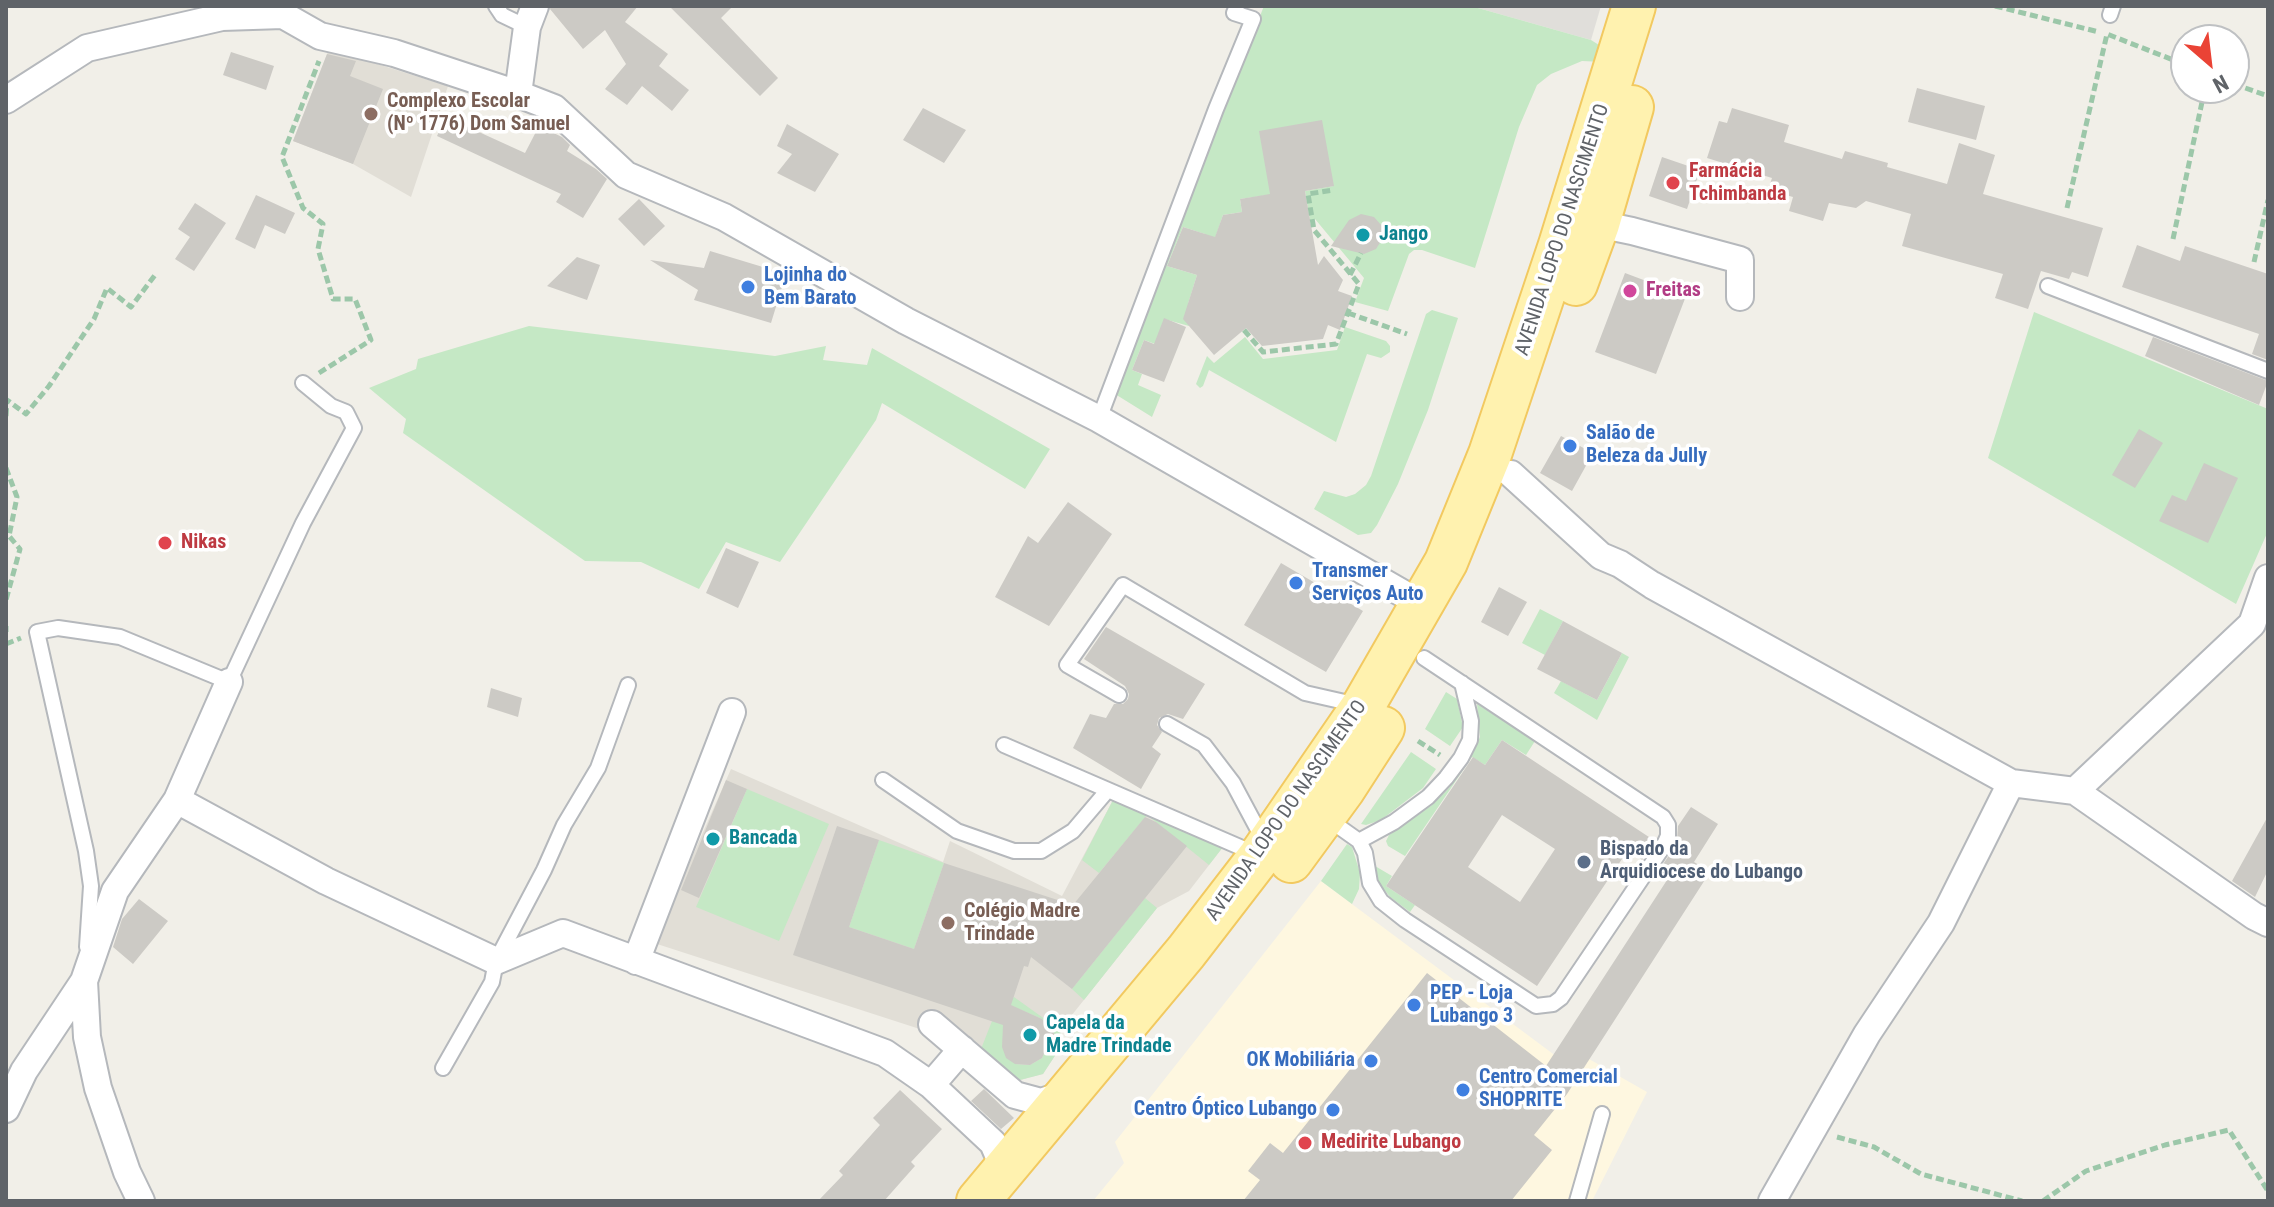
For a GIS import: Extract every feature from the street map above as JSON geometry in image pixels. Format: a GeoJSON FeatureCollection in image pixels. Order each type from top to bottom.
{"type":"FeatureCollection","features":[{"type":"Feature","properties":{"kind":"main road","name":"AVENIDA LOPO DO NASCIMENTO"},"geometry":{"type":"LineString","coordinates":[[996,1194],[1069,1093],[1186,952],[1263,851],[1363,706],[1423,605],[1446,562],[1490,454],[1560,245],[1634,6]]}},
{"type":"Feature","properties":{"kind":"main road","name":"AVENIDA LOPO DO NASCIMENTO"},"geometry":{"type":"LineString","coordinates":[[996,1194],[1212,965],[1324,817],[1387,722],[1424,658],[1476,563],[1511,474],[1598,224],[1663,6]]}},
{"type":"Feature","properties":{"kind":"street"},"geometry":{"type":"LineString","coordinates":[[6,100],[87,48],[222,17],[284,11],[320,36],[394,53],[518,94],[554,108],[626,175],[724,217],[906,321],[1099,419],[1423,605]]}},
{"type":"Feature","properties":{"kind":"street"},"geometry":{"type":"LineString","coordinates":[[518,94],[531,16]]}},
{"type":"Feature","properties":{"kind":"street"},"geometry":{"type":"LineString","coordinates":[[1598,224],[1740,260],[1740,297]]}},
{"type":"Feature","properties":{"kind":"street"},"geometry":{"type":"LineString","coordinates":[[1511,474],[1601,556],[2011,783],[2075,791],[2268,923]]}},
{"type":"Feature","properties":{"kind":"street"},"geometry":{"type":"LineString","coordinates":[[2075,791],[2260,626],[2268,578]]}},
{"type":"Feature","properties":{"kind":"street"},"geometry":{"type":"LineString","coordinates":[[6,1109],[24,1071],[84,981],[115,891],[177,800],[229,682]]}},
{"type":"Feature","properties":{"kind":"street"},"geometry":{"type":"LineString","coordinates":[[636,961],[732,712]]}},
{"type":"Feature","properties":{"kind":"street"},"geometry":{"type":"LineString","coordinates":[[1772,1201],[1867,1034],[1941,923],[2011,783]]}},
{"type":"Feature","properties":{"kind":"street"},"geometry":{"type":"LineString","coordinates":[[177,800],[326,881],[496,961],[563,933],[885,1053],[931,1085],[993,1143],[999,1157],[996,1194]]}},
{"type":"Feature","properties":{"kind":"street"},"geometry":{"type":"LineString","coordinates":[[84,981],[87,1037],[98,1088],[127,1172],[141,1201]]}},
{"type":"Feature","properties":{"kind":"street"},"geometry":{"type":"LineString","coordinates":[[932,1024],[1015,1095],[1041,1102],[1069,1093]]}},
{"type":"Feature","properties":{"kind":"street"},"geometry":{"type":"LineString","coordinates":[[931,1085],[962,1049]]}},
{"type":"Feature","properties":{"kind":"lane"},"geometry":{"type":"LineString","coordinates":[[496,6],[502,15],[531,16]]}},
{"type":"Feature","properties":{"kind":"lane"},"geometry":{"type":"LineString","coordinates":[[1099,419],[1253,19],[1234,13],[1237,6]]}},
{"type":"Feature","properties":{"kind":"lane"},"geometry":{"type":"LineString","coordinates":[[2048,286],[2268,371]]}},
{"type":"Feature","properties":{"kind":"lane"},"geometry":{"type":"LineString","coordinates":[[84,981],[91,886],[37,632],[58,628],[120,637],[229,682],[303,523],[354,428],[346,412],[331,406],[303,383]]}},
{"type":"Feature","properties":{"kind":"lane"},"geometry":{"type":"LineString","coordinates":[[1119,695],[1067,665],[1123,585],[1305,693],[1363,706]]}},
{"type":"Feature","properties":{"kind":"lane"},"geometry":{"type":"LineString","coordinates":[[1324,817],[1359,841],[1365,853],[1370,883],[1381,901],[1536,1006],[1545,1006],[1561,998],[1663,847],[1668,836],[1668,825],[1663,817],[1424,658]]}},
{"type":"Feature","properties":{"kind":"lane"},"geometry":{"type":"LineString","coordinates":[[1359,841],[1394,822],[1428,797],[1461,758],[1470,740],[1471,721],[1462,683]]}},
{"type":"Feature","properties":{"kind":"lane"},"geometry":{"type":"LineString","coordinates":[[443,1068],[492,982],[496,961],[564,825],[598,768],[628,685]]}},
{"type":"Feature","properties":{"kind":"lane"},"geometry":{"type":"LineString","coordinates":[[1167,724],[1204,745],[1233,783],[1263,851]]}},
{"type":"Feature","properties":{"kind":"lane"},"geometry":{"type":"LineString","coordinates":[[1004,745],[1107,791],[1263,851]]}},
{"type":"Feature","properties":{"kind":"lane"},"geometry":{"type":"LineString","coordinates":[[883,780],[957,831],[1014,851],[1041,851],[1073,831],[1107,791]]}},
{"type":"Feature","properties":{"kind":"lane"},"geometry":{"type":"LineString","coordinates":[[1577,1201],[1602,1114]]}},
{"type":"Feature","properties":{"kind":"path"},"geometry":{"type":"LineString","coordinates":[[1995,6],[2107,34],[2170,59]]}},
{"type":"Feature","properties":{"kind":"path"},"geometry":{"type":"LineString","coordinates":[[2067,208],[2111,11]]}},
{"type":"Feature","properties":{"kind":"path"},"geometry":{"type":"LineString","coordinates":[[303,383],[371,340],[355,299],[333,299],[318,249],[323,224],[303,208],[282,157],[329,37]]}},
{"type":"Feature","properties":{"kind":"path"},"geometry":{"type":"LineString","coordinates":[[2173,239],[2202,104]]}},
{"type":"Feature","properties":{"kind":"path"},"geometry":{"type":"LineString","coordinates":[[1244,330],[1263,352],[1336,344],[1359,284],[1314,230],[1308,194],[1333,190]]}},
{"type":"Feature","properties":{"kind":"path"},"geometry":{"type":"LineString","coordinates":[[2254,262],[2268,200]]}},
{"type":"Feature","properties":{"kind":"path"},"geometry":{"type":"LineString","coordinates":[[1350,275],[1361,253]]}},
{"type":"Feature","properties":{"kind":"path"},"geometry":{"type":"LineString","coordinates":[[6,416],[7,400],[26,414],[49,386],[94,319],[107,288],[131,307],[155,275]]}},
{"type":"Feature","properties":{"kind":"path"},"geometry":{"type":"LineString","coordinates":[[1348,313],[1407,334]]}},
{"type":"Feature","properties":{"kind":"path"},"geometry":{"type":"LineString","coordinates":[[6,468],[17,497],[9,536],[20,549],[6,600]]}},
{"type":"Feature","properties":{"kind":"path"},"geometry":{"type":"LineString","coordinates":[[6,626],[6,632]]}},
{"type":"Feature","properties":{"kind":"path"},"geometry":{"type":"LineString","coordinates":[[1418,741],[1449,761]]}},
{"type":"Feature","properties":{"kind":"path"},"geometry":{"type":"LineString","coordinates":[[1813,1130],[1874,1147],[1921,1174],[2022,1201]]}},
{"type":"Feature","properties":{"kind":"path"},"geometry":{"type":"LineString","coordinates":[[2043,1201],[2086,1171],[2165,1145],[2229,1130],[2268,1191]]}},
{"type":"Feature","properties":{"kind":"shaded area"},"geometry":{"type":"Polygon","coordinates":[[[1471,6],[1601,6],[1591,40],[1471,6]]]}},
{"type":"Feature","properties":{"kind":"shaded area","name":"Complexo Escolar (Nº 1776) Dom Samuel"},"geometry":{"type":"Polygon","coordinates":[[[329,49],[448,86],[411,197],[353,164],[293,141],[329,49]]]}},
{"type":"Feature","properties":{"kind":"shaded area"},"geometry":{"type":"Polygon","coordinates":[[[731,769],[943,862],[950,841],[1062,896],[1113,800],[1223,847],[1189,891],[1157,908],[1060,1030],[1062,1045],[1043,1074],[1020,1080],[938,1014],[929,1032],[654,943],[731,769]]]}},
{"type":"Feature","properties":{"kind":"shaded area"},"geometry":{"type":"Polygon","coordinates":[[[1321,881],[1580,1074],[1589,1059],[1647,1092],[1592,1201],[1093,1201],[1124,1163],[1115,1142],[1321,881]]]}},
{"type":"Feature","properties":{"kind":"green space"},"geometry":{"type":"Polygon","coordinates":[[[1264,6],[1471,6],[1591,40],[1607,50],[1603,62],[1582,61],[1551,74],[1537,85],[1519,127],[1475,268],[1414,250],[1409,254],[1388,311],[1355,302],[1364,278],[1315,219],[1310,220],[1305,191],[1333,186],[1240,199],[1242,212],[1223,215],[1210,253],[1200,249],[1205,234],[1183,227],[1167,266],[1197,275],[1188,304],[1199,318],[1189,326],[1164,319],[1172,350],[1144,340],[1132,370],[1142,374],[1138,385],[1161,395],[1152,417],[1115,394],[1264,6]]]}},
{"type":"Feature","properties":{"kind":"green space"},"geometry":{"type":"Polygon","coordinates":[[[1432,310],[1458,318],[1428,410],[1398,484],[1377,525],[1371,533],[1358,535],[1314,509],[1324,491],[1346,497],[1366,485],[1426,314],[1432,310]]]}},
{"type":"Feature","properties":{"kind":"green space"},"geometry":{"type":"Polygon","coordinates":[[[2034,312],[2268,409],[2268,531],[2236,604],[1988,458],[2034,312]]]}},
{"type":"Feature","properties":{"kind":"green space"},"geometry":{"type":"Polygon","coordinates":[[[529,326],[775,356],[826,346],[823,360],[867,365],[872,348],[1050,449],[1025,489],[882,403],[876,420],[780,562],[726,542],[699,589],[641,562],[585,561],[403,433],[406,419],[369,388],[416,369],[418,359],[529,326]]]}},
{"type":"Feature","properties":{"kind":"green space"},"geometry":{"type":"Polygon","coordinates":[[[1345,327],[1386,341],[1390,352],[1381,358],[1367,354],[1336,442],[1209,370],[1203,386],[1200,388],[1196,384],[1207,356],[1214,363],[1245,337],[1263,359],[1337,350],[1345,327]]]}},
{"type":"Feature","properties":{"kind":"green space"},"geometry":{"type":"Polygon","coordinates":[[[1540,609],[1563,621],[1545,655],[1522,643],[1540,609]]]}},
{"type":"Feature","properties":{"kind":"green space"},"geometry":{"type":"Polygon","coordinates":[[[1622,653],[1629,657],[1597,720],[1554,693],[1561,681],[1597,700],[1622,653]]]}},
{"type":"Feature","properties":{"kind":"green space"},"geometry":{"type":"Polygon","coordinates":[[[1446,692],[1457,699],[1463,727],[1450,746],[1425,729],[1446,692]]]}},
{"type":"Feature","properties":{"kind":"green space"},"geometry":{"type":"Polygon","coordinates":[[[1477,704],[1535,741],[1526,755],[1502,740],[1485,765],[1472,757],[1405,856],[1388,846],[1386,841],[1389,835],[1432,805],[1449,788],[1472,754],[1480,737],[1477,704]]]}},
{"type":"Feature","properties":{"kind":"green space"},"geometry":{"type":"Polygon","coordinates":[[[1411,752],[1436,769],[1423,788],[1381,820],[1361,824],[1411,752]]]}},
{"type":"Feature","properties":{"kind":"green space"},"geometry":{"type":"Polygon","coordinates":[[[747,789],[829,824],[779,941],[696,907],[747,789]]]}},
{"type":"Feature","properties":{"kind":"green space"},"geometry":{"type":"Polygon","coordinates":[[[1113,800],[1223,847],[1209,865],[1147,815],[1099,873],[1082,860],[1113,800]]]}},
{"type":"Feature","properties":{"kind":"green space"},"geometry":{"type":"Polygon","coordinates":[[[879,840],[944,863],[914,949],[849,927],[879,840]]]}},
{"type":"Feature","properties":{"kind":"green space"},"geometry":{"type":"Polygon","coordinates":[[[1347,844],[1352,847],[1360,873],[1359,889],[1352,904],[1321,881],[1347,844]]]}},
{"type":"Feature","properties":{"kind":"green space"},"geometry":{"type":"Polygon","coordinates":[[[1375,866],[1392,876],[1386,886],[1415,905],[1410,912],[1390,897],[1374,877],[1371,869],[1375,866]]]}},
{"type":"Feature","properties":{"kind":"green space"},"geometry":{"type":"Polygon","coordinates":[[[1145,898],[1157,908],[1084,1000],[1072,989],[1145,898]]]}},
{"type":"Feature","properties":{"kind":"green space"},"geometry":{"type":"Polygon","coordinates":[[[1014,997],[1060,1030],[1062,1045],[1043,1074],[1020,1080],[981,1049],[992,1021],[1014,997]],[[1019,1009],[1015,1064],[1030,1065],[1042,1058],[1048,1044],[1058,1038],[1042,1019],[1019,1009]]]}},
{"type":"Feature","properties":{"kind":"building"},"geometry":{"type":"Polygon","coordinates":[[[551,6],[638,6],[625,22],[668,54],[659,66],[689,90],[672,111],[642,86],[627,105],[605,89],[626,64],[605,30],[583,49],[550,9],[551,6]]]}},
{"type":"Feature","properties":{"kind":"building"},"geometry":{"type":"Polygon","coordinates":[[[669,6],[733,6],[721,18],[778,78],[760,96],[669,6]]]}},
{"type":"Feature","properties":{"kind":"building"},"geometry":{"type":"Polygon","coordinates":[[[231,52],[274,66],[266,90],[223,75],[231,52]]]}},
{"type":"Feature","properties":{"kind":"building"},"geometry":{"type":"Polygon","coordinates":[[[327,54],[356,61],[350,76],[383,89],[353,164],[293,141],[327,54]]]}},
{"type":"Feature","properties":{"kind":"building"},"geometry":{"type":"Polygon","coordinates":[[[1917,88],[1985,106],[1976,140],[1908,122],[1917,88]]]}},
{"type":"Feature","properties":{"kind":"building"},"geometry":{"type":"Polygon","coordinates":[[[923,108],[966,130],[944,163],[903,140],[923,108]]]}},
{"type":"Feature","properties":{"kind":"building"},"geometry":{"type":"Polygon","coordinates":[[[1732,108],[1789,125],[1784,142],[1842,159],[1845,151],[1947,184],[1959,143],[1995,155],[1983,194],[2103,228],[2088,277],[2072,272],[2069,279],[2041,271],[2028,309],[1995,298],[2003,274],[1902,246],[1911,214],[1866,201],[1856,208],[1829,203],[1823,221],[1789,211],[1793,197],[1768,190],[1772,178],[1707,158],[1719,121],[1727,123],[1732,108]]]}},
{"type":"Feature","properties":{"kind":"building"},"geometry":{"type":"Polygon","coordinates":[[[446,117],[525,153],[539,126],[562,137],[570,145],[567,151],[607,179],[583,218],[556,202],[561,194],[437,136],[446,117]]]}},
{"type":"Feature","properties":{"kind":"building"},"geometry":{"type":"Polygon","coordinates":[[[1322,120],[1334,186],[1305,191],[1318,265],[1324,256],[1343,280],[1338,291],[1352,296],[1340,330],[1328,325],[1323,339],[1262,346],[1246,328],[1214,355],[1183,319],[1197,275],[1167,266],[1183,227],[1215,237],[1223,215],[1242,212],[1240,199],[1270,194],[1259,131],[1322,120]]]}},
{"type":"Feature","properties":{"kind":"building"},"geometry":{"type":"Polygon","coordinates":[[[787,124],[839,154],[815,192],[777,173],[792,154],[777,146],[787,124]]]}},
{"type":"Feature","properties":{"kind":"building"},"geometry":{"type":"Polygon","coordinates":[[[1662,157],[1700,170],[1687,209],[1649,196],[1662,157]]]}},
{"type":"Feature","properties":{"kind":"building"},"geometry":{"type":"Polygon","coordinates":[[[256,195],[295,213],[285,234],[265,225],[255,249],[235,239],[256,195]]]}},
{"type":"Feature","properties":{"kind":"building"},"geometry":{"type":"Polygon","coordinates":[[[639,199],[665,226],[644,246],[618,219],[639,199]]]}},
{"type":"Feature","properties":{"kind":"building"},"geometry":{"type":"Polygon","coordinates":[[[195,203],[226,223],[194,271],[175,259],[190,237],[178,229],[195,203]]]}},
{"type":"Feature","properties":{"kind":"building","name":"Jango"},"geometry":{"type":"Polygon","coordinates":[[[1361,214],[1374,217],[1382,226],[1383,238],[1376,249],[1364,254],[1331,246],[1349,220],[1361,214]]]}},
{"type":"Feature","properties":{"kind":"building"},"geometry":{"type":"Polygon","coordinates":[[[2137,245],[2180,261],[2185,246],[2268,274],[2268,360],[2252,354],[2259,334],[2122,287],[2137,245]]]}},
{"type":"Feature","properties":{"kind":"building"},"geometry":{"type":"Polygon","coordinates":[[[710,251],[786,274],[771,323],[694,300],[698,290],[650,260],[704,268],[710,251]]]}},
{"type":"Feature","properties":{"kind":"building"},"geometry":{"type":"Polygon","coordinates":[[[577,257],[600,265],[587,300],[547,286],[577,257]]]}},
{"type":"Feature","properties":{"kind":"building"},"geometry":{"type":"Polygon","coordinates":[[[1625,273],[1686,296],[1656,374],[1595,352],[1625,273]]]}},
{"type":"Feature","properties":{"kind":"building"},"geometry":{"type":"Polygon","coordinates":[[[1164,318],[1186,327],[1164,382],[1132,370],[1144,340],[1154,344],[1164,318]]]}},
{"type":"Feature","properties":{"kind":"building"},"geometry":{"type":"Polygon","coordinates":[[[2153,337],[2268,381],[2259,405],[2145,356],[2153,337]]]}},
{"type":"Feature","properties":{"kind":"building"},"geometry":{"type":"Polygon","coordinates":[[[2139,429],[2163,443],[2135,488],[2112,475],[2139,429]]]}},
{"type":"Feature","properties":{"kind":"building"},"geometry":{"type":"Polygon","coordinates":[[[1561,436],[1593,453],[1572,491],[1540,473],[1561,436]]]}},
{"type":"Feature","properties":{"kind":"building"},"geometry":{"type":"Polygon","coordinates":[[[2204,463],[2238,478],[2208,543],[2159,521],[2172,495],[2186,501],[2204,463]]]}},
{"type":"Feature","properties":{"kind":"building"},"geometry":{"type":"Polygon","coordinates":[[[1068,502],[1112,534],[1049,626],[995,597],[1028,536],[1038,543],[1068,502]]]}},
{"type":"Feature","properties":{"kind":"building"},"geometry":{"type":"Polygon","coordinates":[[[726,548],[759,562],[738,608],[706,593],[726,548]]]}},
{"type":"Feature","properties":{"kind":"building"},"geometry":{"type":"Polygon","coordinates":[[[1281,563],[1363,611],[1326,672],[1244,625],[1281,563]]]}},
{"type":"Feature","properties":{"kind":"building"},"geometry":{"type":"Polygon","coordinates":[[[1499,587],[1527,602],[1508,636],[1481,622],[1499,587]]]}},
{"type":"Feature","properties":{"kind":"building"},"geometry":{"type":"Polygon","coordinates":[[[1563,621],[1622,653],[1597,700],[1537,669],[1563,621]]]}},
{"type":"Feature","properties":{"kind":"building"},"geometry":{"type":"Polygon","coordinates":[[[1106,627],[1205,684],[1183,719],[1168,714],[1159,718],[1157,725],[1162,732],[1152,747],[1161,754],[1141,789],[1073,748],[1090,714],[1106,718],[1114,704],[1123,704],[1128,699],[1125,686],[1084,659],[1106,627]]]}},
{"type":"Feature","properties":{"kind":"building"},"geometry":{"type":"Polygon","coordinates":[[[491,688],[522,698],[518,717],[487,707],[491,688]]]}},
{"type":"Feature","properties":{"kind":"building","name":"Bispado da Arquidiocese do Lubango"},"geometry":{"type":"Polygon","coordinates":[[[1502,740],[1655,841],[1642,860],[1628,850],[1537,986],[1386,886],[1473,757],[1485,765],[1502,740]],[[1502,815],[1468,867],[1520,902],[1555,849],[1502,815]]]}},
{"type":"Feature","properties":{"kind":"building","name":"Bancada"},"geometry":{"type":"Polygon","coordinates":[[[726,780],[747,789],[699,898],[681,890],[726,780]]]}},
{"type":"Feature","properties":{"kind":"building","name":"Centro Comercial SHOPRITE"},"geometry":{"type":"Polygon","coordinates":[[[1691,807],[1718,824],[1694,862],[1710,872],[1567,1094],[1534,1135],[1552,1150],[1511,1201],[1243,1201],[1260,1180],[1248,1171],[1270,1143],[1283,1153],[1427,973],[1546,1066],[1669,877],[1659,870],[1677,840],[1678,826],[1691,807]]]}},
{"type":"Feature","properties":{"kind":"building"},"geometry":{"type":"Polygon","coordinates":[[[2268,816],[2268,870],[2255,897],[2232,881],[2268,816]]]}},
{"type":"Feature","properties":{"kind":"building"},"geometry":{"type":"Polygon","coordinates":[[[1145,817],[1187,846],[1072,989],[1031,957],[1028,967],[1024,966],[1011,1005],[1042,1019],[1058,1038],[1048,1044],[1042,1058],[1030,1065],[1015,1064],[1006,1058],[1002,1047],[1003,1025],[793,955],[837,826],[879,840],[849,927],[914,949],[944,863],[1073,905],[1145,817]]]}},
{"type":"Feature","properties":{"kind":"building"},"geometry":{"type":"Polygon","coordinates":[[[139,899],[168,921],[133,964],[113,947],[122,919],[139,899]]]}},
{"type":"Feature","properties":{"kind":"building"},"geometry":{"type":"Polygon","coordinates":[[[984,1089],[1014,1118],[1001,1129],[971,1101],[984,1089]]]}},
{"type":"Feature","properties":{"kind":"building"},"geometry":{"type":"Polygon","coordinates":[[[900,1090],[942,1129],[911,1162],[915,1166],[884,1201],[818,1201],[843,1175],[839,1171],[880,1125],[873,1118],[900,1090]]]}},
{"type":"Feature","properties":{"kind":"place","name":"Complexo Escolar (Nº 1776) Dom Samuel"},"geometry":{"type":"Point","coordinates":[371,114]}},
{"type":"Feature","properties":{"kind":"place","name":"Farmácia Tchimbanda"},"geometry":{"type":"Point","coordinates":[1673,183]}},
{"type":"Feature","properties":{"kind":"place","name":"Jango"},"geometry":{"type":"Point","coordinates":[1363,235]}},
{"type":"Feature","properties":{"kind":"place","name":"Lojinha do Bem Barato"},"geometry":{"type":"Point","coordinates":[748,287]}},
{"type":"Feature","properties":{"kind":"place","name":"Freitas"},"geometry":{"type":"Point","coordinates":[1630,291]}},
{"type":"Feature","properties":{"kind":"place","name":"Salão de Beleza da Jully"},"geometry":{"type":"Point","coordinates":[1570,446]}},
{"type":"Feature","properties":{"kind":"place","name":"Nikas"},"geometry":{"type":"Point","coordinates":[165,543]}},
{"type":"Feature","properties":{"kind":"place","name":"Transmer Serviços Auto"},"geometry":{"type":"Point","coordinates":[1296,583]}},
{"type":"Feature","properties":{"kind":"place","name":"Bancada"},"geometry":{"type":"Point","coordinates":[713,839]}},
{"type":"Feature","properties":{"kind":"place","name":"Bispado da Arquidiocese do Lubango"},"geometry":{"type":"Point","coordinates":[1584,862]}},
{"type":"Feature","properties":{"kind":"place","name":"Colégio Madre Trindade"},"geometry":{"type":"Point","coordinates":[948,923]}},
{"type":"Feature","properties":{"kind":"place","name":"PEP - Loja Lubango 3"},"geometry":{"type":"Point","coordinates":[1414,1005]}},
{"type":"Feature","properties":{"kind":"place","name":"Capela da Madre Trindade"},"geometry":{"type":"Point","coordinates":[1030,1035]}},
{"type":"Feature","properties":{"kind":"place","name":"OK Mobiliária"},"geometry":{"type":"Point","coordinates":[1371,1061]}},
{"type":"Feature","properties":{"kind":"place","name":"Centro Comercial SHOPRITE"},"geometry":{"type":"Point","coordinates":[1463,1090]}},
{"type":"Feature","properties":{"kind":"place","name":"Centro Óptico Lubango"},"geometry":{"type":"Point","coordinates":[1333,1110]}},
{"type":"Feature","properties":{"kind":"place","name":"Medirite Lubango"},"geometry":{"type":"Point","coordinates":[1305,1143]}}]}
